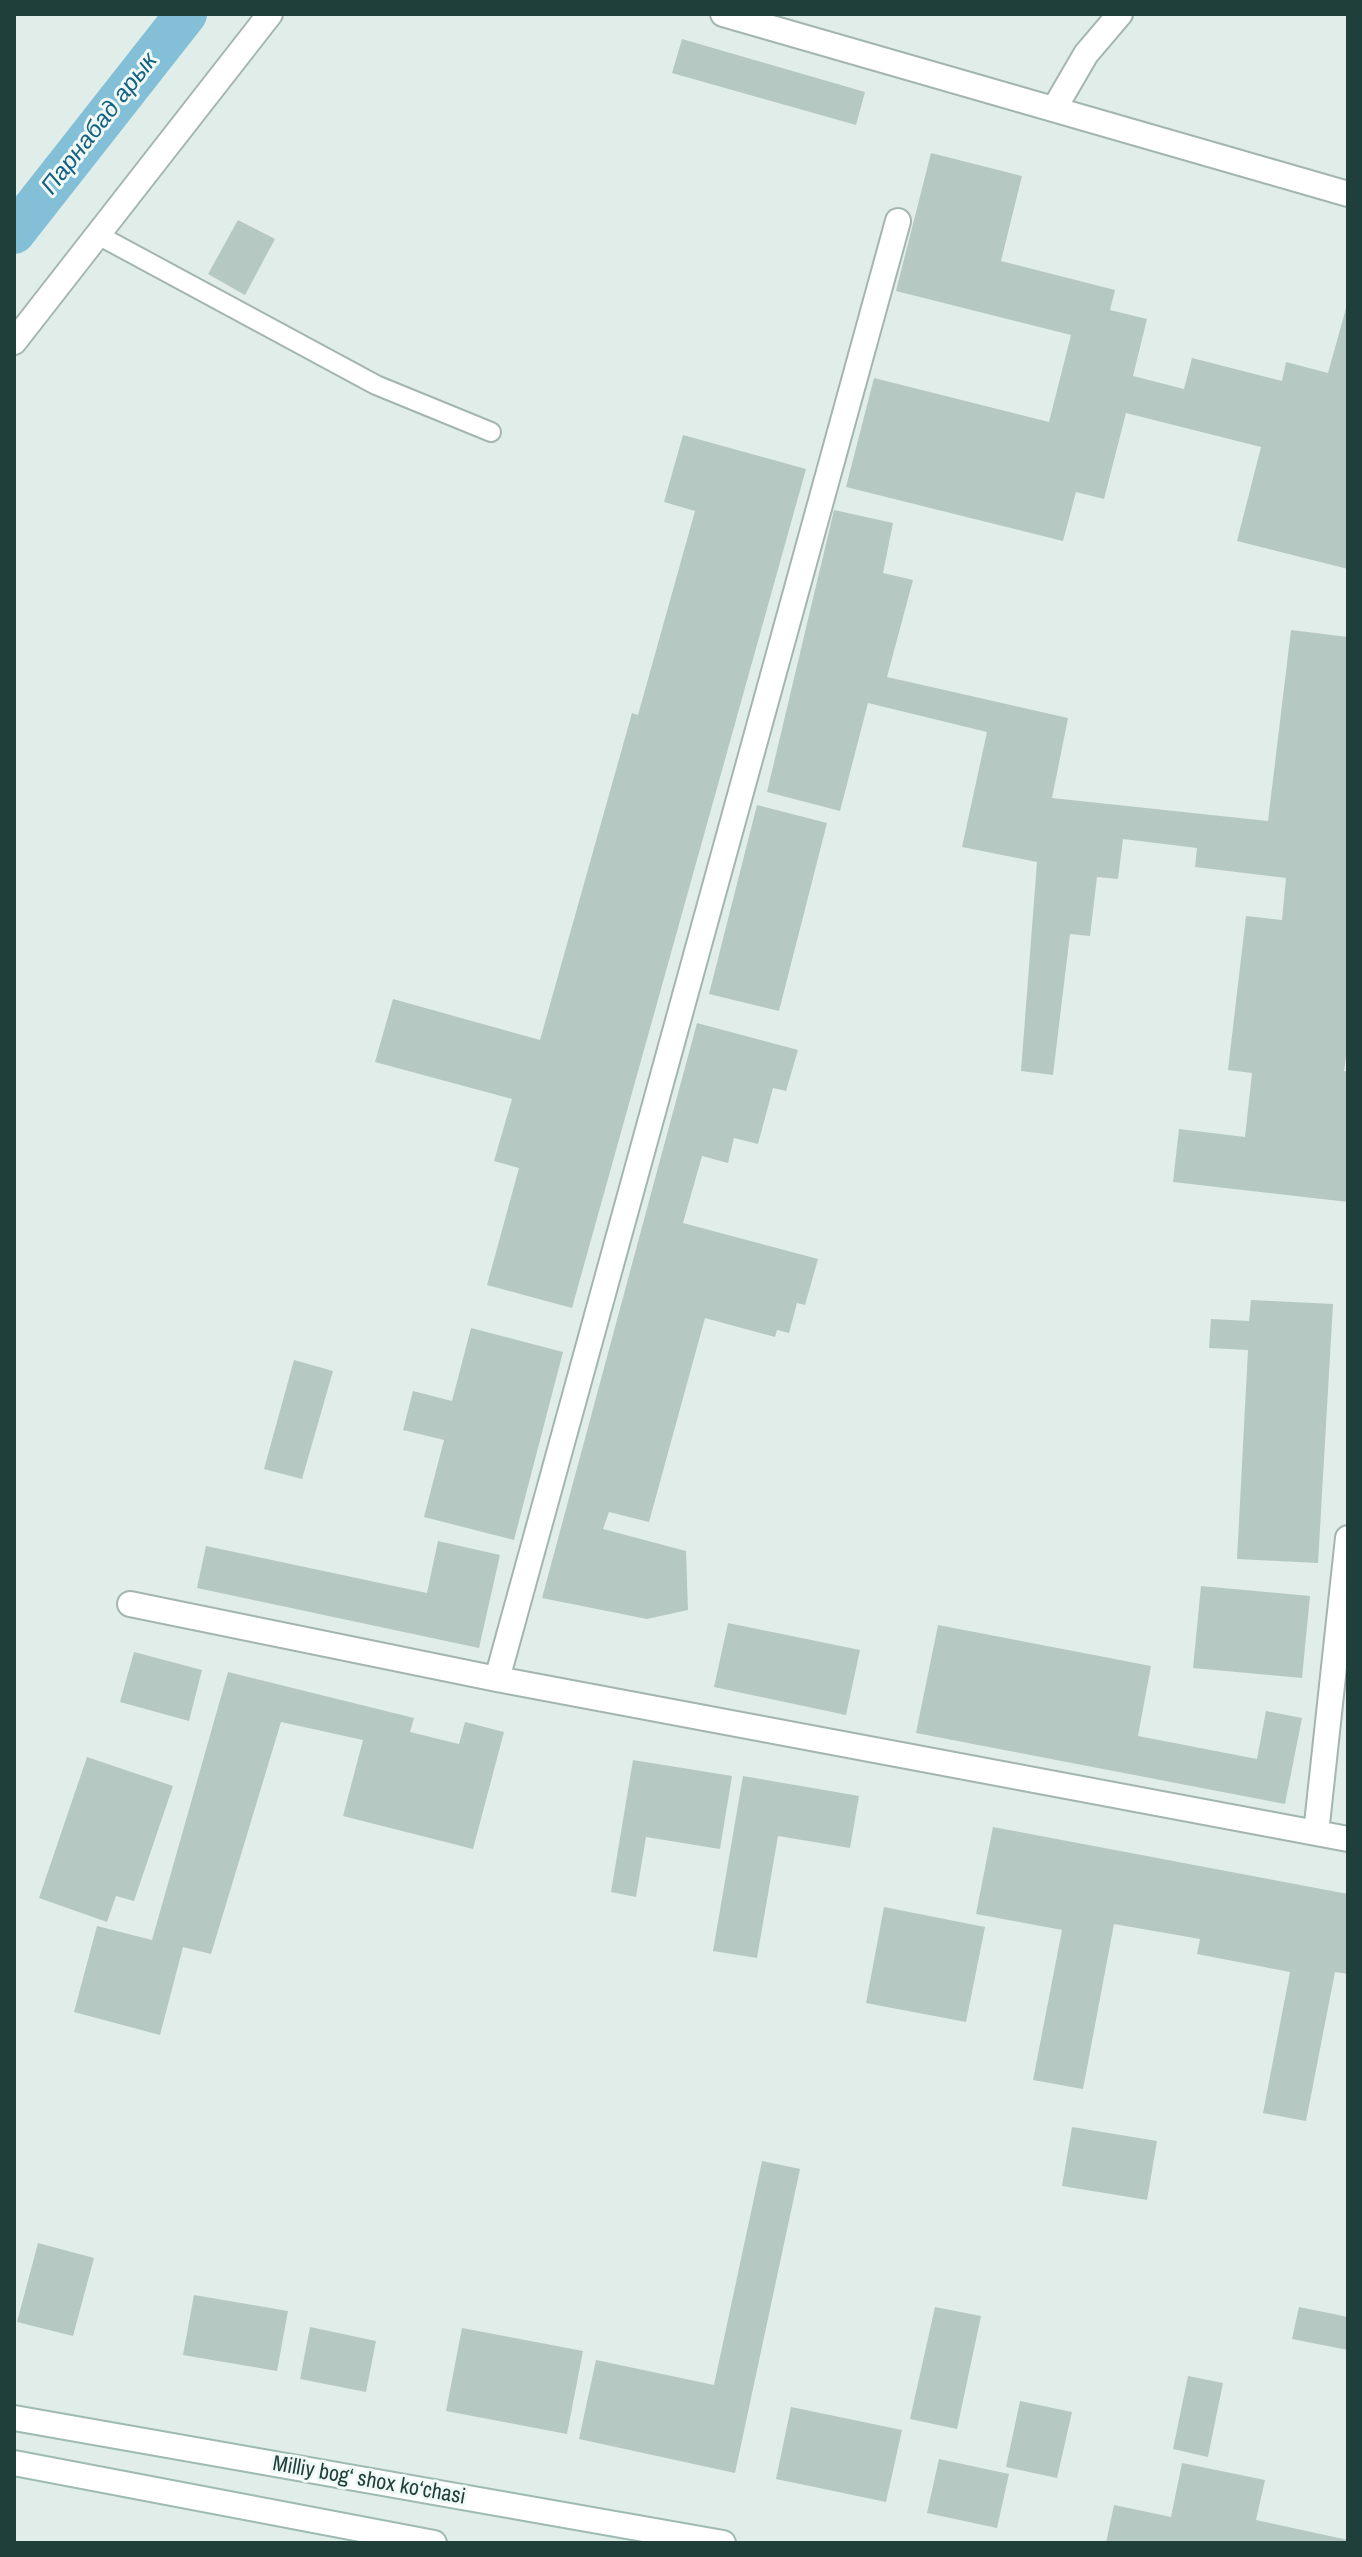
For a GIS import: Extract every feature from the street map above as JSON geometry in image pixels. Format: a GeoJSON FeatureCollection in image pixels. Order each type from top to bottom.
{"type":"FeatureCollection","features":[{"type":"Feature","properties":{"kind":"street"},"geometry":{"type":"LineString","coordinates":[[14,342],[270,14]]}},
{"type":"Feature","properties":{"kind":"street"},"geometry":{"type":"LineString","coordinates":[[723,14],[1348,194]]}},
{"type":"Feature","properties":{"kind":"street"},"geometry":{"type":"LineString","coordinates":[[1054,109],[1086,54],[1120,14]]}},
{"type":"Feature","properties":{"kind":"street"},"geometry":{"type":"LineString","coordinates":[[497,1679],[898,221]]}},
{"type":"Feature","properties":{"kind":"street"},"geometry":{"type":"LineString","coordinates":[[1316,1833],[1348,1538]]}},
{"type":"Feature","properties":{"kind":"street"},"geometry":{"type":"LineString","coordinates":[[130,1604],[497,1679],[1348,1839]]}},
{"type":"Feature","properties":{"kind":"street","name":"Milliy bog‘ shox ko‘chasi"},"geometry":{"type":"LineString","coordinates":[[14,2418],[723,2543]]}},
{"type":"Feature","properties":{"kind":"street"},"geometry":{"type":"LineString","coordinates":[[14,2463],[434,2543]]}},
{"type":"Feature","properties":{"kind":"lane"},"geometry":{"type":"LineString","coordinates":[[98,235],[376,385],[491,432]]}},
{"type":"Feature","properties":{"kind":"building"},"geometry":{"type":"Polygon","coordinates":[[[682,39],[865,92],[856,125],[672,73],[682,39]]]}},
{"type":"Feature","properties":{"kind":"building"},"geometry":{"type":"Polygon","coordinates":[[[931,153],[1022,176],[1001,261],[1115,290],[1110,310],[1147,319],[1133,376],[1184,389],[1192,358],[1282,381],[1286,362],[1328,373],[1348,301],[1348,569],[1237,541],[1261,447],[1126,413],[1104,499],[1076,492],[1063,541],[846,487],[874,378],[1049,422],[1071,335],[896,291],[931,153]]]}},
{"type":"Feature","properties":{"kind":"building"},"geometry":{"type":"Polygon","coordinates":[[[238,220],[275,239],[245,295],[208,274],[238,220]]]}},
{"type":"Feature","properties":{"kind":"building"},"geometry":{"type":"Polygon","coordinates":[[[683,435],[806,469],[572,1308],[487,1285],[519,1168],[494,1161],[512,1099],[375,1062],[393,999],[540,1040],[632,713],[638,715],[695,511],[664,502],[683,435]]]}},
{"type":"Feature","properties":{"kind":"building"},"geometry":{"type":"Polygon","coordinates":[[[834,510],[893,523],[883,573],[913,580],[887,677],[1068,718],[1052,798],[1268,821],[1291,630],[1348,637],[1348,1042],[1344,1071],[1348,1071],[1348,1202],[1173,1182],[1179,1129],[1245,1137],[1252,1073],[1228,1070],[1246,916],[1282,920],[1286,878],[1195,867],[1197,848],[1123,839],[1118,879],[1097,877],[1090,936],[1070,934],[1053,1075],[1021,1071],[1037,862],[962,847],[987,732],[868,703],[840,811],[767,792],[834,510]]]}},
{"type":"Feature","properties":{"kind":"building"},"geometry":{"type":"Polygon","coordinates":[[[757,805],[827,823],[779,1011],[709,994],[757,805]]]}},
{"type":"Feature","properties":{"kind":"building"},"geometry":{"type":"Polygon","coordinates":[[[697,1023],[798,1050],[786,1091],[773,1088],[758,1144],[734,1138],[728,1163],[702,1156],[683,1223],[818,1259],[805,1305],[797,1303],[789,1333],[777,1330],[775,1337],[705,1318],[649,1522],[609,1512],[603,1529],[686,1551],[688,1610],[647,1619],[542,1598],[697,1023]]]}},
{"type":"Feature","properties":{"kind":"building"},"geometry":{"type":"Polygon","coordinates":[[[1251,1300],[1333,1304],[1318,1563],[1237,1559],[1248,1350],[1209,1348],[1211,1319],[1249,1321],[1251,1300]]]}},
{"type":"Feature","properties":{"kind":"building"},"geometry":{"type":"Polygon","coordinates":[[[471,1328],[563,1352],[514,1540],[424,1517],[444,1440],[403,1430],[413,1391],[452,1401],[471,1328]]]}},
{"type":"Feature","properties":{"kind":"building"},"geometry":{"type":"Polygon","coordinates":[[[294,1360],[333,1371],[302,1479],[264,1469],[294,1360]]]}},
{"type":"Feature","properties":{"kind":"building"},"geometry":{"type":"Polygon","coordinates":[[[438,1541],[500,1555],[479,1648],[197,1588],[206,1546],[427,1593],[438,1541]]]}},
{"type":"Feature","properties":{"kind":"building"},"geometry":{"type":"Polygon","coordinates":[[[1201,1586],[1310,1596],[1302,1678],[1193,1668],[1201,1586]]]}},
{"type":"Feature","properties":{"kind":"building"},"geometry":{"type":"Polygon","coordinates":[[[728,1623],[860,1650],[846,1715],[714,1687],[728,1623]]]}},
{"type":"Feature","properties":{"kind":"building"},"geometry":{"type":"Polygon","coordinates":[[[938,1625],[1151,1666],[1138,1736],[1257,1759],[1266,1711],[1302,1718],[1285,1804],[916,1733],[938,1625]]]}},
{"type":"Feature","properties":{"kind":"building"},"geometry":{"type":"Polygon","coordinates":[[[134,1652],[202,1670],[189,1721],[120,1702],[134,1652]]]}},
{"type":"Feature","properties":{"kind":"building"},"geometry":{"type":"Polygon","coordinates":[[[228,1672],[414,1718],[410,1732],[459,1744],[465,1722],[504,1732],[473,1849],[343,1816],[363,1740],[281,1722],[211,1954],[183,1947],[160,2035],[74,2012],[97,1926],[152,1940],[228,1672]]]}},
{"type":"Feature","properties":{"kind":"building"},"geometry":{"type":"Polygon","coordinates":[[[87,1757],[173,1786],[134,1901],[116,1896],[107,1922],[39,1898],[87,1757]]]}},
{"type":"Feature","properties":{"kind":"building"},"geometry":{"type":"Polygon","coordinates":[[[633,1760],[732,1776],[720,1849],[646,1837],[636,1897],[611,1892],[633,1760]]]}},
{"type":"Feature","properties":{"kind":"building"},"geometry":{"type":"Polygon","coordinates":[[[743,1776],[859,1796],[850,1848],[778,1836],[757,1958],[713,1951],[743,1776]]]}},
{"type":"Feature","properties":{"kind":"building"},"geometry":{"type":"Polygon","coordinates":[[[993,1827],[1348,1894],[1348,1974],[1335,1972],[1306,2121],[1263,2113],[1290,1972],[1197,1954],[1200,1939],[1114,1924],[1083,2089],[1033,2080],[1062,1930],[976,1914],[993,1827]]]}},
{"type":"Feature","properties":{"kind":"building"},"geometry":{"type":"Polygon","coordinates":[[[884,1907],[985,1927],[966,2022],[866,2003],[884,1907]]]}},
{"type":"Feature","properties":{"kind":"building"},"geometry":{"type":"Polygon","coordinates":[[[1072,2127],[1157,2141],[1147,2200],[1062,2186],[1072,2127]]]}},
{"type":"Feature","properties":{"kind":"building"},"geometry":{"type":"Polygon","coordinates":[[[762,2161],[800,2169],[735,2473],[579,2439],[596,2360],[714,2385],[762,2161]]]}},
{"type":"Feature","properties":{"kind":"building"},"geometry":{"type":"Polygon","coordinates":[[[38,2243],[94,2258],[73,2336],[17,2322],[38,2243]]]}},
{"type":"Feature","properties":{"kind":"building"},"geometry":{"type":"Polygon","coordinates":[[[194,2295],[288,2311],[277,2371],[183,2355],[194,2295]]]}},
{"type":"Feature","properties":{"kind":"building"},"geometry":{"type":"Polygon","coordinates":[[[935,2307],[981,2316],[957,2429],[910,2419],[935,2307]]]}},
{"type":"Feature","properties":{"kind":"building"},"geometry":{"type":"Polygon","coordinates":[[[1299,2307],[1348,2317],[1348,2350],[1292,2339],[1299,2307]]]}},
{"type":"Feature","properties":{"kind":"building"},"geometry":{"type":"Polygon","coordinates":[[[310,2327],[376,2341],[366,2392],[300,2379],[310,2327]]]}},
{"type":"Feature","properties":{"kind":"building"},"geometry":{"type":"Polygon","coordinates":[[[462,2328],[583,2351],[567,2434],[446,2411],[462,2328]]]}},
{"type":"Feature","properties":{"kind":"building"},"geometry":{"type":"Polygon","coordinates":[[[1188,2376],[1223,2383],[1208,2457],[1173,2449],[1188,2376]]]}},
{"type":"Feature","properties":{"kind":"building"},"geometry":{"type":"Polygon","coordinates":[[[1020,2401],[1072,2412],[1057,2478],[1006,2467],[1020,2401]]]}},
{"type":"Feature","properties":{"kind":"building"},"geometry":{"type":"Polygon","coordinates":[[[791,2407],[902,2430],[886,2502],[776,2479],[791,2407]]]}},
{"type":"Feature","properties":{"kind":"building"},"geometry":{"type":"Polygon","coordinates":[[[939,2459],[1009,2474],[997,2528],[927,2513],[939,2459]]]}},
{"type":"Feature","properties":{"kind":"building"},"geometry":{"type":"Polygon","coordinates":[[[1182,2463],[1265,2480],[1256,2520],[1348,2540],[1348,2543],[1106,2543],[1114,2505],[1171,2517],[1182,2463]]]}},
{"type":"Feature","properties":{"kind":"waterway","name":"Парнабад арык"},"geometry":{"type":"LineString","coordinates":[[14,233],[186,14]]}}]}
